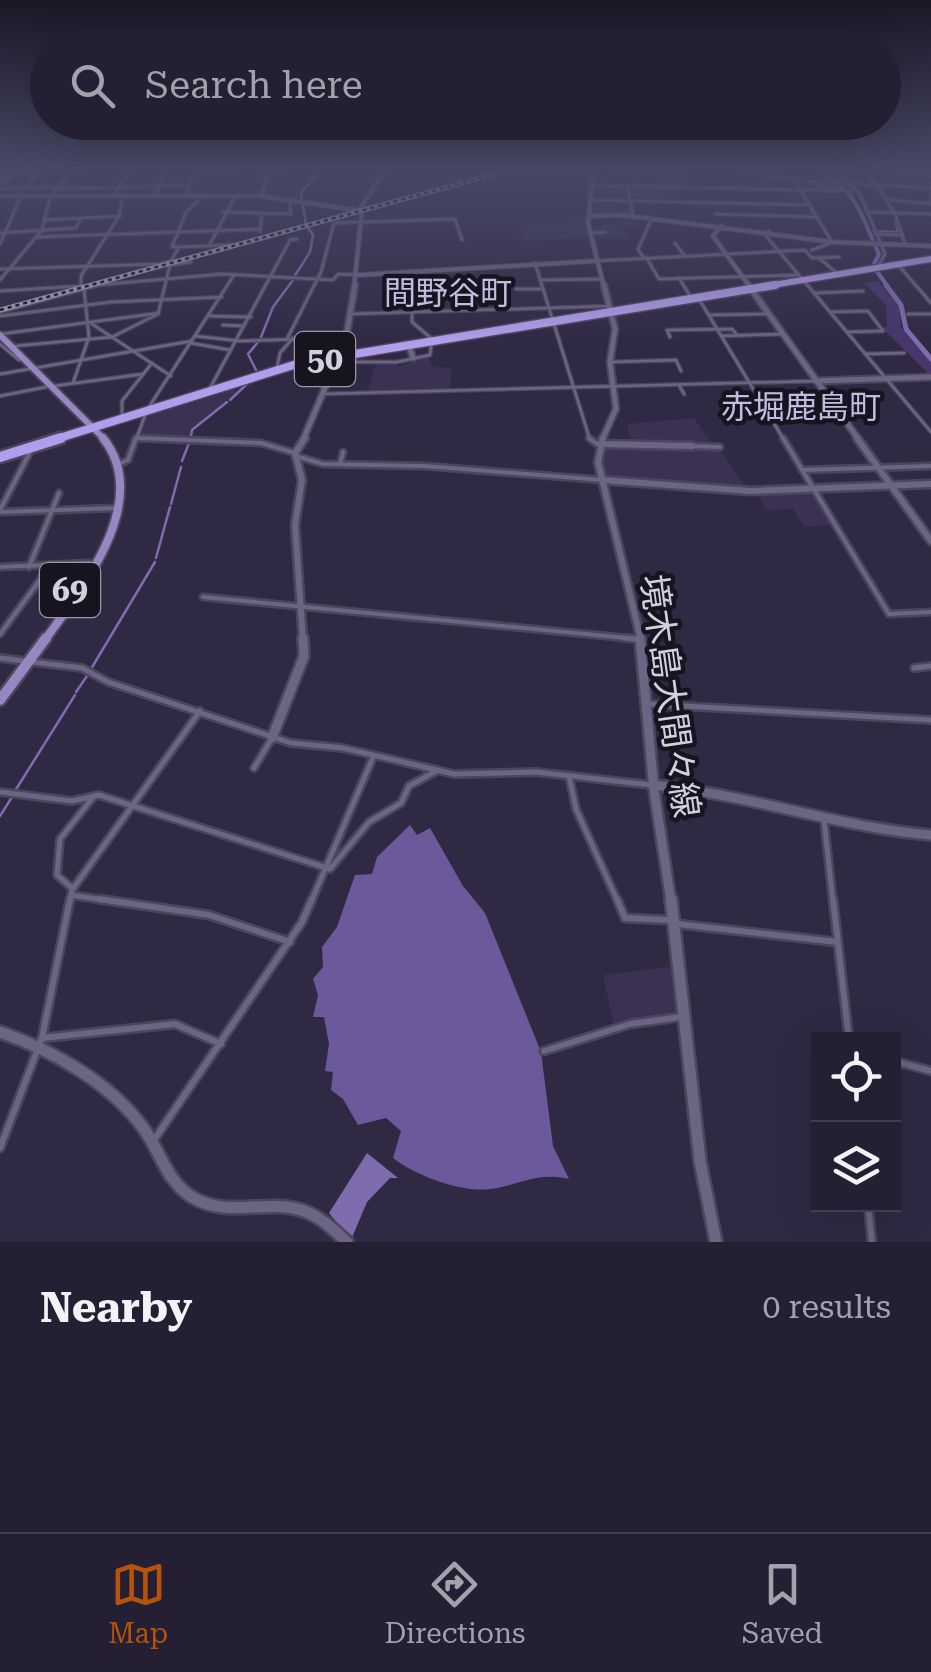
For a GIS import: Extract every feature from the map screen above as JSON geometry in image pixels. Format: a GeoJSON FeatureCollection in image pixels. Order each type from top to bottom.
{"type":"FeatureCollection","features":[{"type":"Feature","properties":{"kind":"highway","name":"50"},"geometry":{"type":"LineString","coordinates":[[0,457],[276,369],[802,278],[927,261]]}},
{"type":"Feature","properties":{"kind":"main road"},"geometry":{"type":"LineString","coordinates":[[1,339],[119,464]]}},
{"type":"Feature","properties":{"kind":"main road"},"geometry":{"type":"LineString","coordinates":[[89,428],[114,465],[116,508]]}},
{"type":"Feature","properties":{"kind":"main road","name":"69"},"geometry":{"type":"LineString","coordinates":[[0,690],[116,526],[124,490],[119,464]]}},
{"type":"Feature","properties":{"kind":"main road","name":"69"},"geometry":{"type":"LineString","coordinates":[[0,700],[89,564],[116,508]]}},
{"type":"Feature","properties":{"kind":"street"},"geometry":{"type":"LineString","coordinates":[[0,244],[10,227]]}},
{"type":"Feature","properties":{"kind":"street"},"geometry":{"type":"LineString","coordinates":[[0,280],[43,227]]}},
{"type":"Feature","properties":{"kind":"street"},"geometry":{"type":"LineString","coordinates":[[0,234],[77,227]]}},
{"type":"Feature","properties":{"kind":"street"},"geometry":{"type":"LineString","coordinates":[[0,292],[80,287],[86,267],[111,227]]}},
{"type":"Feature","properties":{"kind":"street"},"geometry":{"type":"LineString","coordinates":[[180,227],[172,247],[232,245]]}},
{"type":"Feature","properties":{"kind":"street"},"geometry":{"type":"LineString","coordinates":[[210,246],[217,227]]}},
{"type":"Feature","properties":{"kind":"street"},"geometry":{"type":"LineString","coordinates":[[36,237],[260,230],[260,227]]}},
{"type":"Feature","properties":{"kind":"street"},"geometry":{"type":"LineString","coordinates":[[276,369],[318,280],[333,227]]}},
{"type":"Feature","properties":{"kind":"street"},"geometry":{"type":"LineString","coordinates":[[254,768],[272,738],[304,656],[296,525],[302,480],[296,455],[346,338],[348,304],[358,275],[361,227]]}},
{"type":"Feature","properties":{"kind":"street"},"geometry":{"type":"LineString","coordinates":[[458,227],[462,240]]}},
{"type":"Feature","properties":{"kind":"street","name":"境木島大間々線"},"geometry":{"type":"LineString","coordinates":[[590,227],[595,261],[615,329],[610,362],[615,414],[600,444],[602,480],[642,640],[653,785],[675,922],[700,1161],[716,1242]]}},
{"type":"Feature","properties":{"kind":"street"},"geometry":{"type":"LineString","coordinates":[[648,227],[638,249],[658,278],[802,278]]}},
{"type":"Feature","properties":{"kind":"street"},"geometry":{"type":"LineString","coordinates":[[720,227],[713,236],[931,541]]}},
{"type":"Feature","properties":{"kind":"street"},"geometry":{"type":"LineString","coordinates":[[730,227],[833,242],[931,246]]}},
{"type":"Feature","properties":{"kind":"street"},"geometry":{"type":"LineString","coordinates":[[824,227],[833,242]]}},
{"type":"Feature","properties":{"kind":"street"},"geometry":{"type":"LineString","coordinates":[[872,227],[875,242],[885,254],[877,267]]}},
{"type":"Feature","properties":{"kind":"street"},"geometry":{"type":"LineString","coordinates":[[898,227],[905,244]]}},
{"type":"Feature","properties":{"kind":"street"},"geometry":{"type":"LineString","coordinates":[[769,231],[766,236],[931,432]]}},
{"type":"Feature","properties":{"kind":"street"},"geometry":{"type":"LineString","coordinates":[[590,233],[605,232]]}},
{"type":"Feature","properties":{"kind":"street"},"geometry":{"type":"LineString","coordinates":[[874,234],[900,235]]}},
{"type":"Feature","properties":{"kind":"street"},"geometry":{"type":"LineString","coordinates":[[209,390],[290,240],[297,239]]}},
{"type":"Feature","properties":{"kind":"street"},"geometry":{"type":"LineString","coordinates":[[812,250],[833,242]]}},
{"type":"Feature","properties":{"kind":"street"},"geometry":{"type":"LineString","coordinates":[[674,243],[684,254]]}},
{"type":"Feature","properties":{"kind":"street"},"geometry":{"type":"LineString","coordinates":[[0,269],[168,263],[180,246]]}},
{"type":"Feature","properties":{"kind":"street"},"geometry":{"type":"LineString","coordinates":[[0,314],[84,289],[234,275],[318,280],[535,263],[804,250],[838,274]]}},
{"type":"Feature","properties":{"kind":"street"},"geometry":{"type":"LineString","coordinates":[[662,252],[666,256]]}},
{"type":"Feature","properties":{"kind":"street"},"geometry":{"type":"LineString","coordinates":[[819,258],[840,258]]}},
{"type":"Feature","properties":{"kind":"street"},"geometry":{"type":"LineString","coordinates":[[1,339],[15,346],[114,336],[159,313],[170,265],[191,262]]}},
{"type":"Feature","properties":{"kind":"street"},"geometry":{"type":"LineString","coordinates":[[535,263],[550,322],[590,441],[720,447]]}},
{"type":"Feature","properties":{"kind":"street"},"geometry":{"type":"LineString","coordinates":[[896,264],[931,303]]}},
{"type":"Feature","properties":{"kind":"street"},"geometry":{"type":"LineString","coordinates":[[119,464],[128,460],[147,410],[234,275]]}},
{"type":"Feature","properties":{"kind":"street"},"geometry":{"type":"LineString","coordinates":[[539,280],[602,278]]}},
{"type":"Feature","properties":{"kind":"street"},"geometry":{"type":"LineString","coordinates":[[680,278],[718,329],[888,614],[931,612]]}},
{"type":"Feature","properties":{"kind":"street"},"geometry":{"type":"LineString","coordinates":[[73,383],[84,359],[92,322],[84,289]]}},
{"type":"Feature","properties":{"kind":"street"},"geometry":{"type":"LineString","coordinates":[[516,290],[542,289]]}},
{"type":"Feature","properties":{"kind":"street"},"geometry":{"type":"LineString","coordinates":[[814,292],[863,292]]}},
{"type":"Feature","properties":{"kind":"street"},"geometry":{"type":"LineString","coordinates":[[0,314],[88,302],[222,296]]}},
{"type":"Feature","properties":{"kind":"street"},"geometry":{"type":"LineString","coordinates":[[41,300],[43,310]]}},
{"type":"Feature","properties":{"kind":"street"},"geometry":{"type":"LineString","coordinates":[[350,314],[610,310]]}},
{"type":"Feature","properties":{"kind":"street"},"geometry":{"type":"LineString","coordinates":[[830,312],[868,311],[884,331],[847,332]]}},
{"type":"Feature","properties":{"kind":"street"},"geometry":{"type":"LineString","coordinates":[[1,339],[159,313]]}},
{"type":"Feature","properties":{"kind":"street"},"geometry":{"type":"LineString","coordinates":[[336,359],[430,355],[433,341],[412,322],[412,313]]}},
{"type":"Feature","properties":{"kind":"street"},"geometry":{"type":"LineString","coordinates":[[709,315],[768,314]]}},
{"type":"Feature","properties":{"kind":"street"},"geometry":{"type":"LineString","coordinates":[[908,314],[931,314]]}},
{"type":"Feature","properties":{"kind":"street"},"geometry":{"type":"LineString","coordinates":[[210,316],[251,317]]}},
{"type":"Feature","properties":{"kind":"street"},"geometry":{"type":"LineString","coordinates":[[92,322],[171,376]]}},
{"type":"Feature","properties":{"kind":"street"},"geometry":{"type":"LineString","coordinates":[[223,325],[245,326]]}},
{"type":"Feature","properties":{"kind":"street"},"geometry":{"type":"LineString","coordinates":[[670,337],[667,330],[733,329],[737,335]]}},
{"type":"Feature","properties":{"kind":"street"},"geometry":{"type":"LineString","coordinates":[[722,336],[783,334]]}},
{"type":"Feature","properties":{"kind":"street"},"geometry":{"type":"LineString","coordinates":[[0,374],[193,340],[346,338]]}},
{"type":"Feature","properties":{"kind":"street"},"geometry":{"type":"LineString","coordinates":[[193,340],[230,350]]}},
{"type":"Feature","properties":{"kind":"street"},"geometry":{"type":"LineString","coordinates":[[409,345],[413,358]]}},
{"type":"Feature","properties":{"kind":"street"},"geometry":{"type":"LineString","coordinates":[[15,346],[22,360]]}},
{"type":"Feature","properties":{"kind":"street"},"geometry":{"type":"LineString","coordinates":[[865,354],[904,353]]}},
{"type":"Feature","properties":{"kind":"street"},"geometry":{"type":"LineString","coordinates":[[610,362],[676,360],[681,371]]}},
{"type":"Feature","properties":{"kind":"street"},"geometry":{"type":"LineString","coordinates":[[122,417],[122,401],[152,363]]}},
{"type":"Feature","properties":{"kind":"street"},"geometry":{"type":"LineString","coordinates":[[0,396],[143,374]]}},
{"type":"Feature","properties":{"kind":"street"},"geometry":{"type":"LineString","coordinates":[[321,394],[931,377]]}},
{"type":"Feature","properties":{"kind":"street"},"geometry":{"type":"LineString","coordinates":[[902,378],[909,385]]}},
{"type":"Feature","properties":{"kind":"street"},"geometry":{"type":"LineString","coordinates":[[679,385],[684,394]]}},
{"type":"Feature","properties":{"kind":"street"},"geometry":{"type":"LineString","coordinates":[[137,438],[262,443],[340,464],[750,491],[931,484]]}},
{"type":"Feature","properties":{"kind":"street"},"geometry":{"type":"LineString","coordinates":[[33,445],[0,511],[116,508]]}},
{"type":"Feature","properties":{"kind":"street"},"geometry":{"type":"LineString","coordinates":[[340,464],[343,452]]}},
{"type":"Feature","properties":{"kind":"street"},"geometry":{"type":"LineString","coordinates":[[802,470],[931,466]]}},
{"type":"Feature","properties":{"kind":"street"},"geometry":{"type":"LineString","coordinates":[[29,566],[59,493]]}},
{"type":"Feature","properties":{"kind":"street"},"geometry":{"type":"LineString","coordinates":[[0,567],[89,564]]}},
{"type":"Feature","properties":{"kind":"street"},"geometry":{"type":"LineString","coordinates":[[0,634],[50,565]]}},
{"type":"Feature","properties":{"kind":"street"},"geometry":{"type":"LineString","coordinates":[[202,596],[642,640]]}},
{"type":"Feature","properties":{"kind":"street"},"geometry":{"type":"LineString","coordinates":[[0,658],[82,668],[108,682],[272,738],[438,770],[487,776],[536,772],[653,785],[771,804],[824,820],[931,835]]}},
{"type":"Feature","properties":{"kind":"street"},"geometry":{"type":"LineString","coordinates":[[914,668],[931,666]]}},
{"type":"Feature","properties":{"kind":"street"},"geometry":{"type":"LineString","coordinates":[[647,704],[931,720]]}},
{"type":"Feature","properties":{"kind":"street"},"geometry":{"type":"LineString","coordinates":[[0,1148],[16,1118],[40,1042],[72,892],[200,711]]}},
{"type":"Feature","properties":{"kind":"street"},"geometry":{"type":"LineString","coordinates":[[151,1142],[290,942],[327,868],[374,755]]}},
{"type":"Feature","properties":{"kind":"street"},"geometry":{"type":"LineString","coordinates":[[0,792],[70,801],[94,796],[327,868],[337,866],[369,822],[403,802],[409,786],[438,770]]}},
{"type":"Feature","properties":{"kind":"street"},"geometry":{"type":"LineString","coordinates":[[569,776],[576,809],[625,918],[838,942]]}},
{"type":"Feature","properties":{"kind":"street"},"geometry":{"type":"LineString","coordinates":[[94,796],[59,840],[56,872],[72,892],[210,915],[290,942]]}},
{"type":"Feature","properties":{"kind":"street"},"geometry":{"type":"LineString","coordinates":[[824,820],[848,1032]]}},
{"type":"Feature","properties":{"kind":"street"},"geometry":{"type":"LineString","coordinates":[[544,1051],[630,1024],[686,1016]]}},
{"type":"Feature","properties":{"kind":"street"},"geometry":{"type":"LineString","coordinates":[[0,1032],[40,1042],[178,1024],[221,1044]]}},
{"type":"Feature","properties":{"kind":"street"},"geometry":{"type":"LineString","coordinates":[[40,1042],[129,1113],[173,1182],[198,1201],[224,1207],[306,1209],[324,1218],[347,1242]]}},
{"type":"Feature","properties":{"kind":"street"},"geometry":{"type":"LineString","coordinates":[[901,1063],[931,1071]]}},
{"type":"Feature","properties":{"kind":"street"},"geometry":{"type":"LineString","coordinates":[[869,1212],[872,1242]]}},
{"type":"Feature","properties":{"kind":"shaded area"},"geometry":{"type":"Polygon","coordinates":[[[588,227],[589,238],[524,241],[517,229],[588,227]]]}},
{"type":"Feature","properties":{"kind":"shaded area"},"geometry":{"type":"Polygon","coordinates":[[[590,227],[623,227],[629,238],[592,238],[590,227]]]}},
{"type":"Feature","properties":{"kind":"shaded area"},"geometry":{"type":"Polygon","coordinates":[[[878,281],[899,307],[901,327],[931,363],[931,376],[882,328],[887,327],[886,305],[864,283],[878,281]]]}},
{"type":"Feature","properties":{"kind":"shaded area"},"geometry":{"type":"Polygon","coordinates":[[[428,356],[433,367],[452,368],[449,391],[366,396],[376,363],[395,362],[399,367],[428,356]]]}},
{"type":"Feature","properties":{"kind":"shaded area"},"geometry":{"type":"Polygon","coordinates":[[[223,388],[238,391],[191,430],[190,436],[140,436],[150,411],[199,395],[218,400],[209,396],[223,388]]]}},
{"type":"Feature","properties":{"kind":"shaded area"},"geometry":{"type":"Polygon","coordinates":[[[694,418],[714,446],[631,444],[627,424],[694,418]]]}},
{"type":"Feature","properties":{"kind":"shaded area"},"geometry":{"type":"Polygon","coordinates":[[[602,446],[719,448],[748,490],[604,479],[602,446]]]}},
{"type":"Feature","properties":{"kind":"shaded area"},"geometry":{"type":"Polygon","coordinates":[[[812,489],[834,525],[804,527],[793,509],[766,510],[757,492],[812,489]]]}},
{"type":"Feature","properties":{"kind":"shaded area"},"geometry":{"type":"Polygon","coordinates":[[[410,825],[417,835],[430,828],[463,886],[485,913],[541,1052],[553,1146],[569,1179],[539,1178],[479,1190],[440,1182],[393,1158],[401,1131],[386,1118],[358,1125],[343,1099],[331,1090],[333,1072],[325,1071],[329,1044],[324,1017],[313,1017],[318,995],[313,979],[323,967],[322,947],[337,927],[355,875],[372,874],[377,857],[410,825]]]}},
{"type":"Feature","properties":{"kind":"shaded area"},"geometry":{"type":"Polygon","coordinates":[[[669,967],[677,970],[679,1015],[614,1026],[603,975],[669,967]]]}},
{"type":"Feature","properties":{"kind":"shaded area"},"geometry":{"type":"Polygon","coordinates":[[[367,1153],[398,1178],[390,1178],[367,1202],[351,1240],[329,1213],[367,1153]]]}},
{"type":"Feature","properties":{"kind":"waterway"},"geometry":{"type":"LineString","coordinates":[[294,277],[310,252],[313,235],[308,227]]}},
{"type":"Feature","properties":{"kind":"waterway"},"geometry":{"type":"LineString","coordinates":[[868,227],[879,254],[873,266],[888,287]]}},
{"type":"Feature","properties":{"kind":"waterway"},"geometry":{"type":"LineString","coordinates":[[873,231],[898,232],[897,227]]}},
{"type":"Feature","properties":{"kind":"waterway"},"geometry":{"type":"LineString","coordinates":[[261,337],[273,307],[293,280]]}},
{"type":"Feature","properties":{"kind":"waterway"},"geometry":{"type":"LineString","coordinates":[[886,285],[901,305],[906,329],[931,359]]}},
{"type":"Feature","properties":{"kind":"waterway"},"geometry":{"type":"LineString","coordinates":[[257,372],[248,354],[259,341]]}},
{"type":"Feature","properties":{"kind":"waterway"},"geometry":{"type":"LineString","coordinates":[[230,400],[247,384]]}},
{"type":"Feature","properties":{"kind":"waterway"},"geometry":{"type":"LineString","coordinates":[[191,436],[192,430],[227,402]]}},
{"type":"Feature","properties":{"kind":"waterway"},"geometry":{"type":"LineString","coordinates":[[182,461],[191,438]]}},
{"type":"Feature","properties":{"kind":"waterway"},"geometry":{"type":"LineString","coordinates":[[171,504],[181,467]]}},
{"type":"Feature","properties":{"kind":"waterway"},"geometry":{"type":"LineString","coordinates":[[156,558],[170,507]]}},
{"type":"Feature","properties":{"kind":"waterway"},"geometry":{"type":"LineString","coordinates":[[91,669],[155,562]]}},
{"type":"Feature","properties":{"kind":"waterway"},"geometry":{"type":"LineString","coordinates":[[76,692],[87,676]]}},
{"type":"Feature","properties":{"kind":"waterway"},"geometry":{"type":"LineString","coordinates":[[15,791],[75,695]]}},
{"type":"Feature","properties":{"kind":"waterway"},"geometry":{"type":"LineString","coordinates":[[0,816],[12,797]]}},
{"type":"Feature","properties":{"kind":"railway"},"geometry":{"type":"LineString","coordinates":[[0,310],[302,227]]}},
{"type":"Feature","properties":{"kind":"district","name":"間野谷町"},"geometry":{"type":"Point","coordinates":[448,293]}},
{"type":"Feature","properties":{"kind":"district","name":"赤堀鹿島町"},"geometry":{"type":"Point","coordinates":[801,407]}}]}
